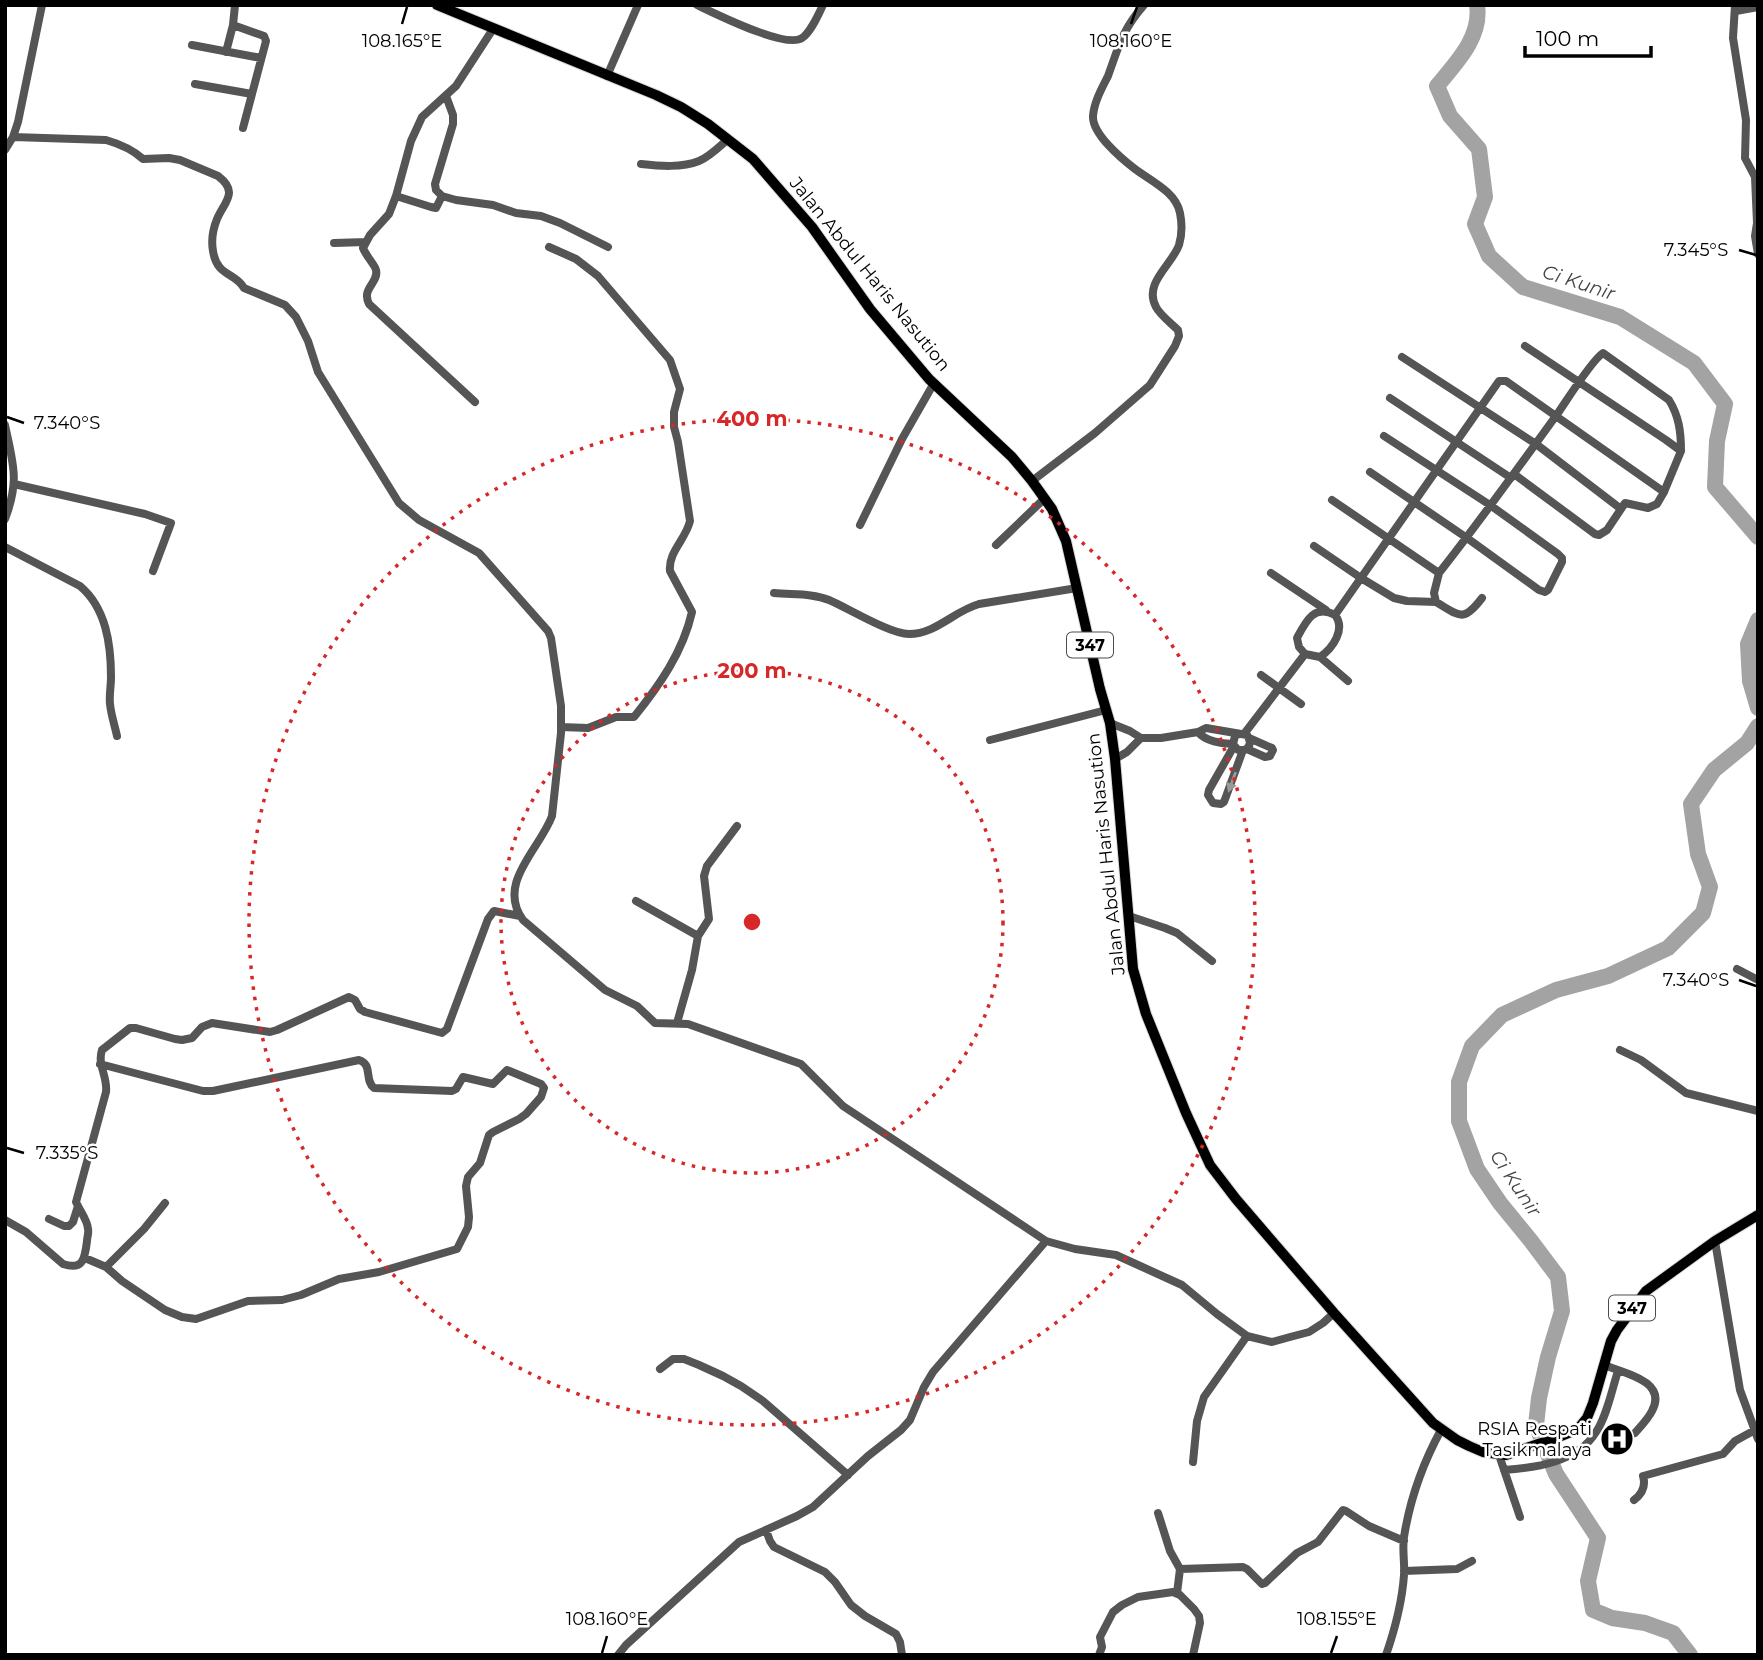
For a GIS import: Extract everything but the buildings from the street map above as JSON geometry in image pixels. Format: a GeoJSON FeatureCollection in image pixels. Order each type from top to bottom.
{"type":"FeatureCollection","features":[{"type":"Feature","properties":{"kind":"main road","name":"Jalan Abdul Haris Nasution"},"geometry":{"type":"LineString","coordinates":[[437,5],[681,107],[708,124],[752,159],[812,227],[870,309],[934,383],[1012,457],[1032,481],[1052,509],[1066,541],[1110,723],[1133,969],[1146,1014],[1210,1165],[1334,1313],[1433,1423],[1469,1446],[1483,1452],[1503,1455]]}},
{"type":"Feature","properties":{"kind":"main road","name":"347"},"geometry":{"type":"LineString","coordinates":[[1503,1455],[1578,1429],[1587,1418],[1611,1341],[1646,1291],[1714,1241],[1758,1215]]}},
{"type":"Feature","properties":{"kind":"street"},"geometry":{"type":"LineString","coordinates":[[5,150],[18,122],[42,5]]}},
{"type":"Feature","properties":{"kind":"street"},"geometry":{"type":"LineString","coordinates":[[607,76],[638,5]]}},
{"type":"Feature","properties":{"kind":"street"},"geometry":{"type":"LineString","coordinates":[[698,5],[768,35],[794,41],[805,36],[823,5]]}},
{"type":"Feature","properties":{"kind":"street"},"geometry":{"type":"LineString","coordinates":[[1032,481],[1144,391],[1178,341],[1178,330],[1159,313],[1153,295],[1156,280],[1179,246],[1179,209],[1160,186],[1133,168],[1094,127],[1097,100],[1122,37],[1133,17],[1144,5]]}},
{"type":"Feature","properties":{"kind":"street"},"geometry":{"type":"LineString","coordinates":[[226,52],[233,25],[234,6]]}},
{"type":"Feature","properties":{"kind":"street"},"geometry":{"type":"LineString","coordinates":[[1758,7],[1735,8],[1733,38],[1746,120],[1745,160],[1755,175],[1755,236],[1758,254]]}},
{"type":"Feature","properties":{"kind":"street"},"geometry":{"type":"LineString","coordinates":[[233,25],[264,36],[266,41],[243,128]]}},
{"type":"Feature","properties":{"kind":"street"},"geometry":{"type":"LineString","coordinates":[[475,402],[369,304],[366,296],[376,271],[363,248],[389,214],[416,127],[422,117],[456,86],[492,29]]}},
{"type":"Feature","properties":{"kind":"street"},"geometry":{"type":"LineString","coordinates":[[192,45],[261,58]]}},
{"type":"Feature","properties":{"kind":"street"},"geometry":{"type":"LineString","coordinates":[[195,84],[252,94]]}},
{"type":"Feature","properties":{"kind":"street"},"geometry":{"type":"LineString","coordinates":[[446,96],[453,115],[453,124],[435,184],[436,190],[442,196],[456,201],[493,205],[516,213],[541,216],[608,247]]}},
{"type":"Feature","properties":{"kind":"street"},"geometry":{"type":"LineString","coordinates":[[13,137],[106,140],[120,144],[143,159],[180,160],[223,180],[229,194],[213,230],[213,253],[217,265],[242,283],[244,288],[285,305],[296,317],[309,341],[318,372],[398,503],[419,520],[478,552],[545,625],[551,638],[560,690],[561,727],[552,816],[520,871],[514,890],[516,911],[520,916],[601,986],[637,1006],[650,1020],[661,1024],[688,1024],[801,1064],[843,1106],[1046,1241],[1075,1249],[1116,1255],[1182,1285],[1247,1336],[1272,1342],[1309,1332],[1334,1313]]}},
{"type":"Feature","properties":{"kind":"street"},"geometry":{"type":"LineString","coordinates":[[641,164],[658,166],[702,161],[727,140]]}},
{"type":"Feature","properties":{"kind":"street"},"geometry":{"type":"LineString","coordinates":[[396,196],[436,208],[442,196]]}},
{"type":"Feature","properties":{"kind":"street"},"geometry":{"type":"LineString","coordinates":[[334,243],[366,242]]}},
{"type":"Feature","properties":{"kind":"street"},"geometry":{"type":"LineString","coordinates":[[549,247],[576,259],[598,276],[670,360],[680,389],[674,423],[690,513],[688,528],[669,564],[670,571],[692,612],[673,662],[634,717],[616,717],[588,728],[561,727]]}},
{"type":"Feature","properties":{"kind":"street"},"geometry":{"type":"LineString","coordinates":[[1525,346],[1681,452]]}},
{"type":"Feature","properties":{"kind":"street"},"geometry":{"type":"LineString","coordinates":[[1390,398],[1455,442],[1513,476],[1597,534],[1607,530],[1625,503],[1644,508],[1657,504],[1681,452],[1676,411],[1669,400],[1603,353],[1598,357],[1513,476],[1439,573],[1434,593],[1436,602]]}},
{"type":"Feature","properties":{"kind":"street"},"geometry":{"type":"LineString","coordinates":[[1402,357],[1482,403],[1621,509]]}},
{"type":"Feature","properties":{"kind":"street"},"geometry":{"type":"LineString","coordinates":[[1335,615],[1499,381],[1504,380],[1664,492]]}},
{"type":"Feature","properties":{"kind":"street"},"geometry":{"type":"LineString","coordinates":[[860,525],[885,472],[934,383]]}},
{"type":"Feature","properties":{"kind":"street"},"geometry":{"type":"LineString","coordinates":[[5,425],[15,473],[12,500],[5,519]]}},
{"type":"Feature","properties":{"kind":"street"},"geometry":{"type":"LineString","coordinates":[[1370,472],[1541,592],[1548,590],[1562,562],[1561,556],[1490,505],[1384,436]]}},
{"type":"Feature","properties":{"kind":"street"},"geometry":{"type":"LineString","coordinates":[[14,484],[145,514],[171,523],[153,570]]}},
{"type":"Feature","properties":{"kind":"street"},"geometry":{"type":"LineString","coordinates":[[996,545],[1044,499]]}},
{"type":"Feature","properties":{"kind":"street"},"geometry":{"type":"LineString","coordinates":[[1332,500],[1439,573]]}},
{"type":"Feature","properties":{"kind":"street"},"geometry":{"type":"LineString","coordinates":[[1314,546],[1389,596],[1400,600],[1436,602],[1456,614],[1465,615],[1471,612],[1482,598]]}},
{"type":"Feature","properties":{"kind":"street"},"geometry":{"type":"LineString","coordinates":[[5,547],[80,586],[90,594],[97,605],[106,627],[111,662],[110,704],[117,736]]}},
{"type":"Feature","properties":{"kind":"street"},"geometry":{"type":"LineString","coordinates":[[1271,573],[1339,619],[1340,628],[1330,648],[1320,656]]}},
{"type":"Feature","properties":{"kind":"street"},"geometry":{"type":"LineString","coordinates":[[774,593],[822,598],[895,631],[911,634],[932,629],[979,604],[1077,588]]}},
{"type":"Feature","properties":{"kind":"street"},"geometry":{"type":"LineString","coordinates":[[1326,610],[1315,613],[1299,634],[1298,644],[1305,654],[1320,656],[1348,681]]}},
{"type":"Feature","properties":{"kind":"street"},"geometry":{"type":"LineString","coordinates":[[1244,735],[1250,746],[1245,750],[1224,802],[1213,803],[1208,795],[1209,790],[1234,745],[1235,736],[1244,735],[1305,654]]}},
{"type":"Feature","properties":{"kind":"street"},"geometry":{"type":"LineString","coordinates":[[1261,675],[1301,705]]}},
{"type":"Feature","properties":{"kind":"street"},"geometry":{"type":"LineString","coordinates":[[990,740],[1106,710]]}},
{"type":"Feature","properties":{"kind":"street"},"geometry":{"type":"LineString","coordinates":[[1110,723],[1141,738],[1161,738],[1198,732],[1206,728],[1244,735],[1273,750],[1270,756],[1265,757],[1238,750],[1234,745],[1204,738],[1198,732]]}},
{"type":"Feature","properties":{"kind":"street"},"geometry":{"type":"LineString","coordinates":[[1115,759],[1141,738]]}},
{"type":"Feature","properties":{"kind":"street"},"geometry":{"type":"LineString","coordinates":[[677,1023],[692,970],[698,936],[709,919],[703,881],[707,866],[737,826]]}},
{"type":"Feature","properties":{"kind":"street"},"geometry":{"type":"LineString","coordinates":[[636,901],[698,936]]}},
{"type":"Feature","properties":{"kind":"street"},"geometry":{"type":"LineString","coordinates":[[5,1220],[26,1232],[63,1264],[69,1266],[82,1263],[85,1258],[88,1226],[77,1198],[106,1092],[106,1079],[100,1059],[102,1050],[130,1028],[175,1040],[192,1038],[202,1027],[212,1023],[270,1032],[349,997],[365,1012],[442,1032],[447,1029],[488,919],[494,911],[520,916]]}},
{"type":"Feature","properties":{"kind":"street"},"geometry":{"type":"LineString","coordinates":[[1129,916],[1177,933],[1212,961]]}},
{"type":"Feature","properties":{"kind":"street"},"geometry":{"type":"LineString","coordinates":[[1737,969],[1758,980]]}},
{"type":"Feature","properties":{"kind":"street"},"geometry":{"type":"LineString","coordinates":[[1620,1050],[1641,1060],[1686,1093],[1758,1111]]}},
{"type":"Feature","properties":{"kind":"street"},"geometry":{"type":"LineString","coordinates":[[85,1258],[106,1267],[165,1310],[196,1319],[248,1301],[282,1300],[301,1295],[339,1279],[379,1272],[457,1249],[468,1227],[468,1177],[480,1163],[489,1135],[526,1114],[541,1097],[544,1088],[541,1084],[507,1070],[493,1084],[463,1077],[452,1091],[374,1088],[370,1085],[365,1061],[359,1060],[207,1091],[100,1064]]}},
{"type":"Feature","properties":{"kind":"street"},"geometry":{"type":"LineString","coordinates":[[106,1267],[144,1229],[165,1203]]}},
{"type":"Feature","properties":{"kind":"street"},"geometry":{"type":"LineString","coordinates":[[50,1219],[69,1226],[78,1206]]}},
{"type":"Feature","properties":{"kind":"street"},"geometry":{"type":"LineString","coordinates":[[618,1655],[732,1547],[745,1538],[813,1507],[905,1426],[933,1372],[1046,1241]]}},
{"type":"Feature","properties":{"kind":"street"},"geometry":{"type":"LineString","coordinates":[[1634,1500],[1640,1495],[1645,1482],[1643,1476],[1723,1454],[1735,1441],[1756,1435],[1740,1390],[1714,1241]]}},
{"type":"Feature","properties":{"kind":"street"},"geometry":{"type":"LineString","coordinates":[[1193,1462],[1196,1421],[1204,1397],[1247,1336]]}},
{"type":"Feature","properties":{"kind":"street"},"geometry":{"type":"LineString","coordinates":[[660,1370],[673,1359],[684,1359],[723,1376],[763,1401],[848,1475]]}},
{"type":"Feature","properties":{"kind":"street"},"geometry":{"type":"LineString","coordinates":[[1604,1366],[1642,1380],[1654,1389],[1656,1398],[1653,1410],[1635,1433]]}},
{"type":"Feature","properties":{"kind":"street"},"geometry":{"type":"LineString","coordinates":[[1504,1470],[1556,1462],[1590,1441],[1597,1431],[1618,1371]]}},
{"type":"Feature","properties":{"kind":"street"},"geometry":{"type":"LineString","coordinates":[[1386,1655],[1397,1619],[1404,1571],[1404,1541],[1419,1476],[1441,1430]]}},
{"type":"Feature","properties":{"kind":"street"},"geometry":{"type":"LineString","coordinates":[[1503,1455],[1504,1470],[1520,1517]]}},
{"type":"Feature","properties":{"kind":"street"},"geometry":{"type":"LineString","coordinates":[[1180,1569],[1242,1567],[1265,1583],[1297,1553],[1318,1542],[1344,1510],[1369,1526],[1404,1541]]}},
{"type":"Feature","properties":{"kind":"street"},"geometry":{"type":"LineString","coordinates":[[1158,1513],[1170,1551],[1180,1569],[1177,1592]]}},
{"type":"Feature","properties":{"kind":"street"},"geometry":{"type":"LineString","coordinates":[[766,1530],[774,1547],[825,1572],[851,1605],[896,1634],[902,1655]]}},
{"type":"Feature","properties":{"kind":"street"},"geometry":{"type":"LineString","coordinates":[[1404,1571],[1457,1569],[1472,1560]]}},
{"type":"Feature","properties":{"kind":"street"},"geometry":{"type":"LineString","coordinates":[[1099,1655],[1102,1631],[1113,1612],[1138,1597],[1166,1592],[1177,1592],[1199,1616],[1193,1655]]}},
{"type":"Feature","properties":{"kind":"waterway","name":"Ci Kunir"},"geometry":{"type":"LineString","coordinates":[[1477,5],[1476,28],[1472,39],[1437,86],[1450,116],[1479,149],[1485,197],[1475,224],[1489,256],[1523,287],[1620,317],[1694,363],[1725,404],[1717,441],[1715,487],[1758,537]]}},
{"type":"Feature","properties":{"kind":"waterway","name":"Ci Kunir"},"geometry":{"type":"LineString","coordinates":[[1758,620],[1748,644],[1750,681],[1758,708]]}},
{"type":"Feature","properties":{"kind":"waterway","name":"Ci Kunir"},"geometry":{"type":"LineString","coordinates":[[1690,1655],[1673,1633],[1645,1623],[1612,1618],[1593,1610],[1588,1581],[1598,1538],[1556,1474],[1536,1425],[1548,1357],[1562,1311],[1558,1277],[1477,1169],[1459,1121],[1459,1082],[1472,1046],[1502,1015],[1556,990],[1608,976],[1668,948],[1703,913],[1710,887],[1698,854],[1691,804],[1714,770],[1747,743],[1758,726]]}},
{"type":"Feature","properties":{"kind":"place","name":"RSIA Respati Tasikmalaya"},"geometry":{"type":"Point","coordinates":[1617,1439]}}]}
